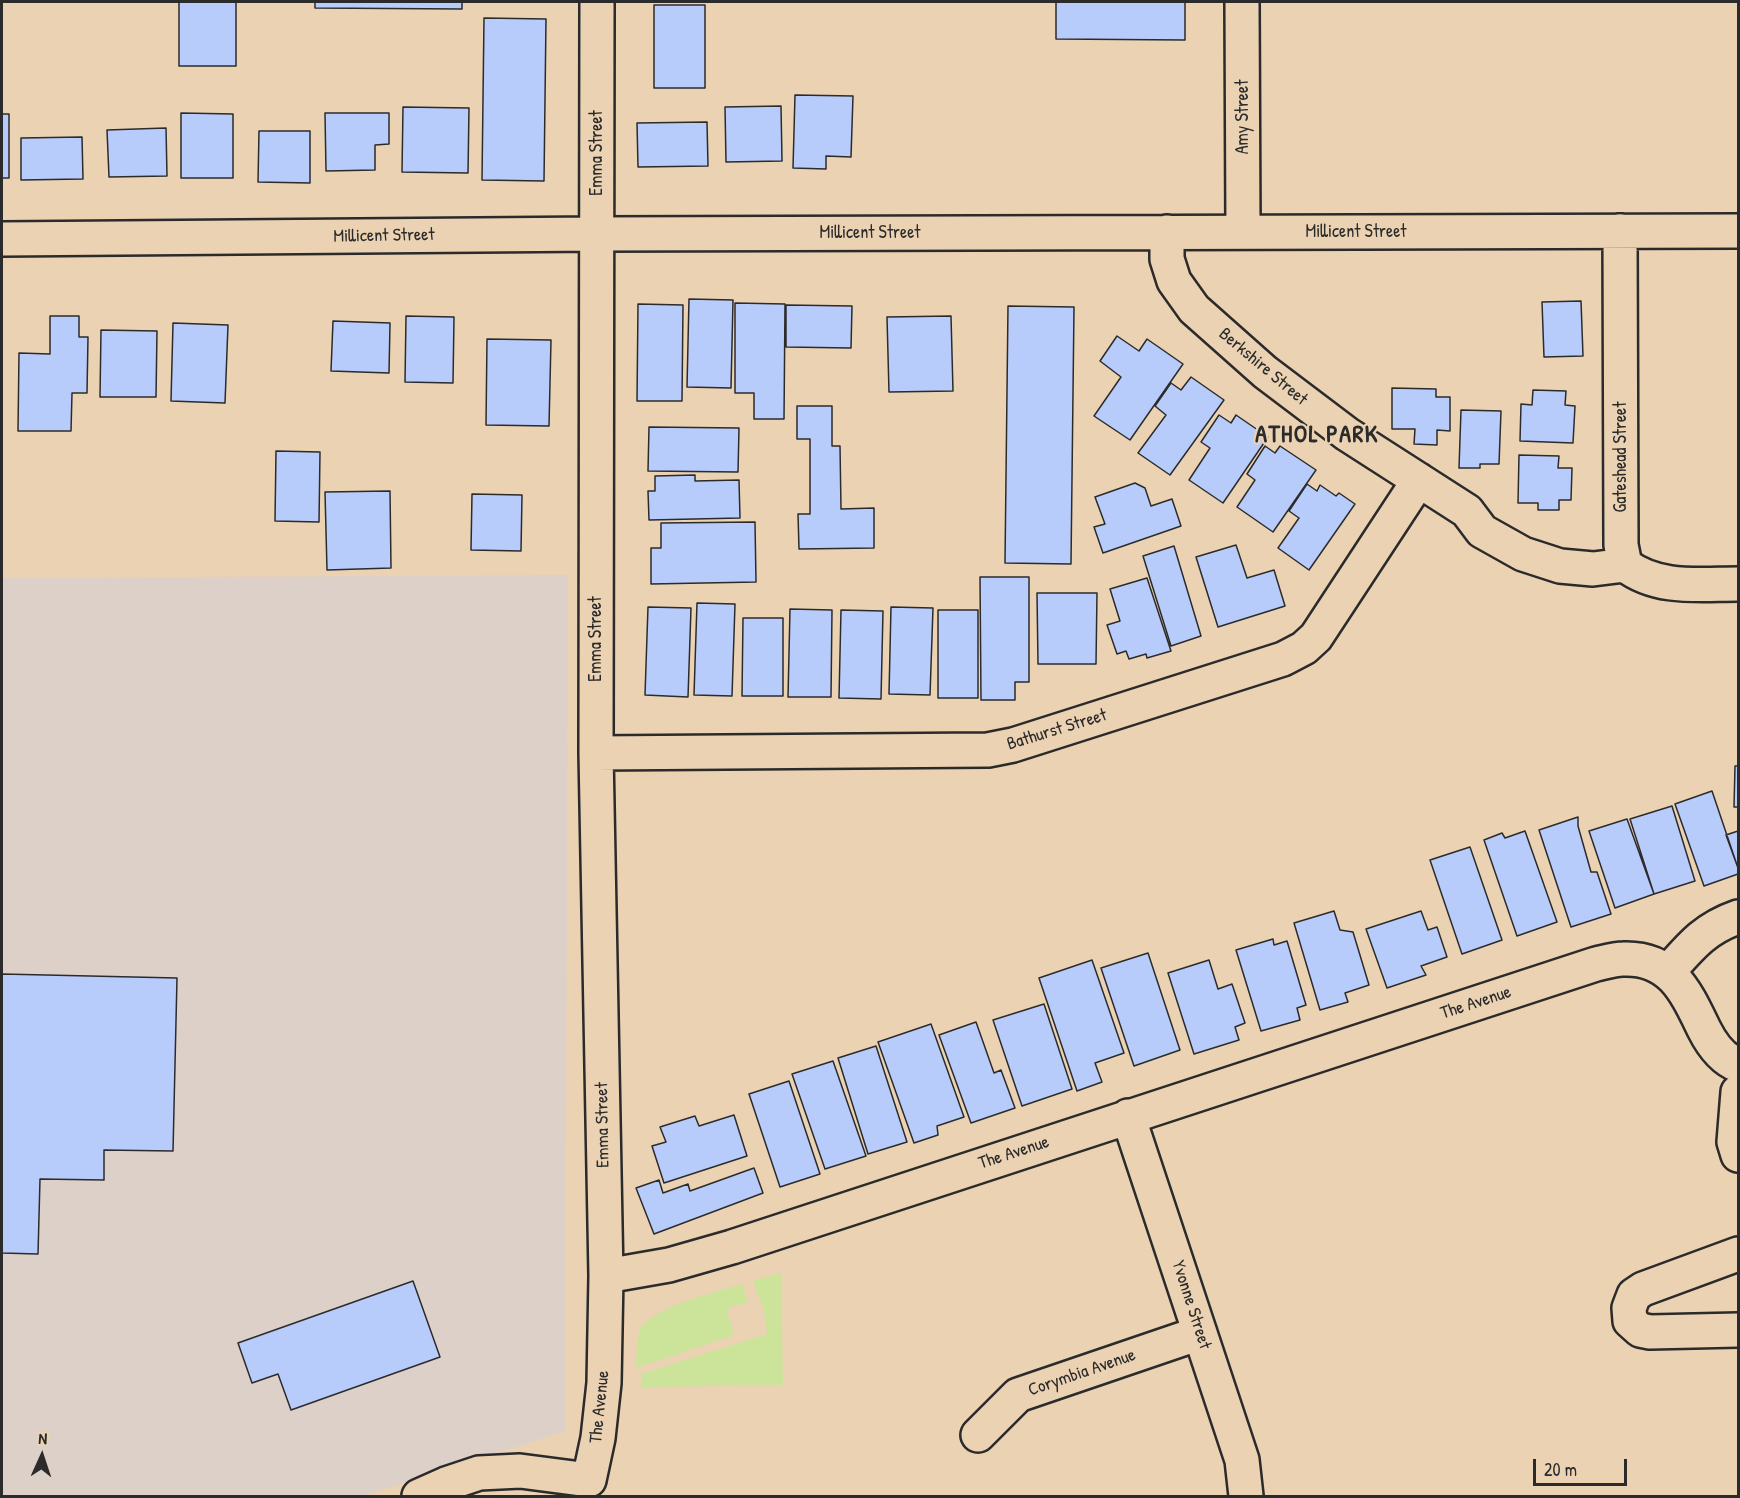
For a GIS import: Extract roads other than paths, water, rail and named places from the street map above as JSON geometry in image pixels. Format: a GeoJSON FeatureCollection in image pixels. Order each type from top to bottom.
{"type":"FeatureCollection","features":[{"type":"Feature","properties":{"kind":"street","name":"Emma Street"},"geometry":{"type":"LineString","coordinates":[[597,2],[596,753],[606,1276]]}},
{"type":"Feature","properties":{"kind":"street","name":"Amy Street"},"geometry":{"type":"LineString","coordinates":[[1242,2],[1243,232]]}},
{"type":"Feature","properties":{"kind":"street","name":"Gateshead Street"},"geometry":{"type":"LineString","coordinates":[[1620,231],[1621,545],[1625,565]]}},
{"type":"Feature","properties":{"kind":"street","name":"Millicent Street"},"geometry":{"type":"LineString","coordinates":[[2,239],[597,234],[1738,231]]}},
{"type":"Feature","properties":{"kind":"street","name":"Berkshire Street"},"geometry":{"type":"LineString","coordinates":[[1167,232],[1167,259],[1174,282],[1194,309],[1265,372],[1347,434],[1467,511],[1482,531],[1523,554],[1560,566],[1593,569],[1625,565]]}},
{"type":"Feature","properties":{"kind":"street","name":"Bathurst Street"},"geometry":{"type":"LineString","coordinates":[[596,753],[988,750],[1013,745],[1283,659],[1304,648],[1316,637],[1419,480]]}},
{"type":"Feature","properties":{"kind":"street"},"geometry":{"type":"LineString","coordinates":[[1625,565],[1648,579],[1668,584],[1738,584]]}},
{"type":"Feature","properties":{"kind":"street"},"geometry":{"type":"LineString","coordinates":[[1668,972],[1693,943],[1708,932],[1738,918]]}},
{"type":"Feature","properties":{"kind":"street","name":"The Avenue"},"geometry":{"type":"LineString","coordinates":[[419,1497],[446,1484],[479,1473],[520,1471],[587,1488],[598,1438],[604,1383],[606,1276],[669,1265],[732,1246],[1596,964],[1622,959],[1641,960],[1668,972],[1680,984],[1710,1041],[1725,1057],[1738,1065]]}},
{"type":"Feature","properties":{"kind":"street"},"geometry":{"type":"LineString","coordinates":[[1738,1092],[1734,1142],[1738,1155]]}},
{"type":"Feature","properties":{"kind":"street","name":"Yvonne Street"},"geometry":{"type":"LineString","coordinates":[[1128,1116],[1242,1460],[1246,1497]]}},
{"type":"Feature","properties":{"kind":"street"},"geometry":{"type":"LineString","coordinates":[[1738,1254],[1643,1289],[1634,1295],[1629,1308],[1630,1321],[1640,1330],[1650,1332],[1738,1330]]}},
{"type":"Feature","properties":{"kind":"street","name":"Corymbia Avenue"},"geometry":{"type":"LineString","coordinates":[[978,1436],[1018,1395],[1200,1334]]}},
{"type":"Feature","properties":{"kind":"district","name":"ATHOL PARK"},"geometry":{"type":"Point","coordinates":[1317,436]}}]}
